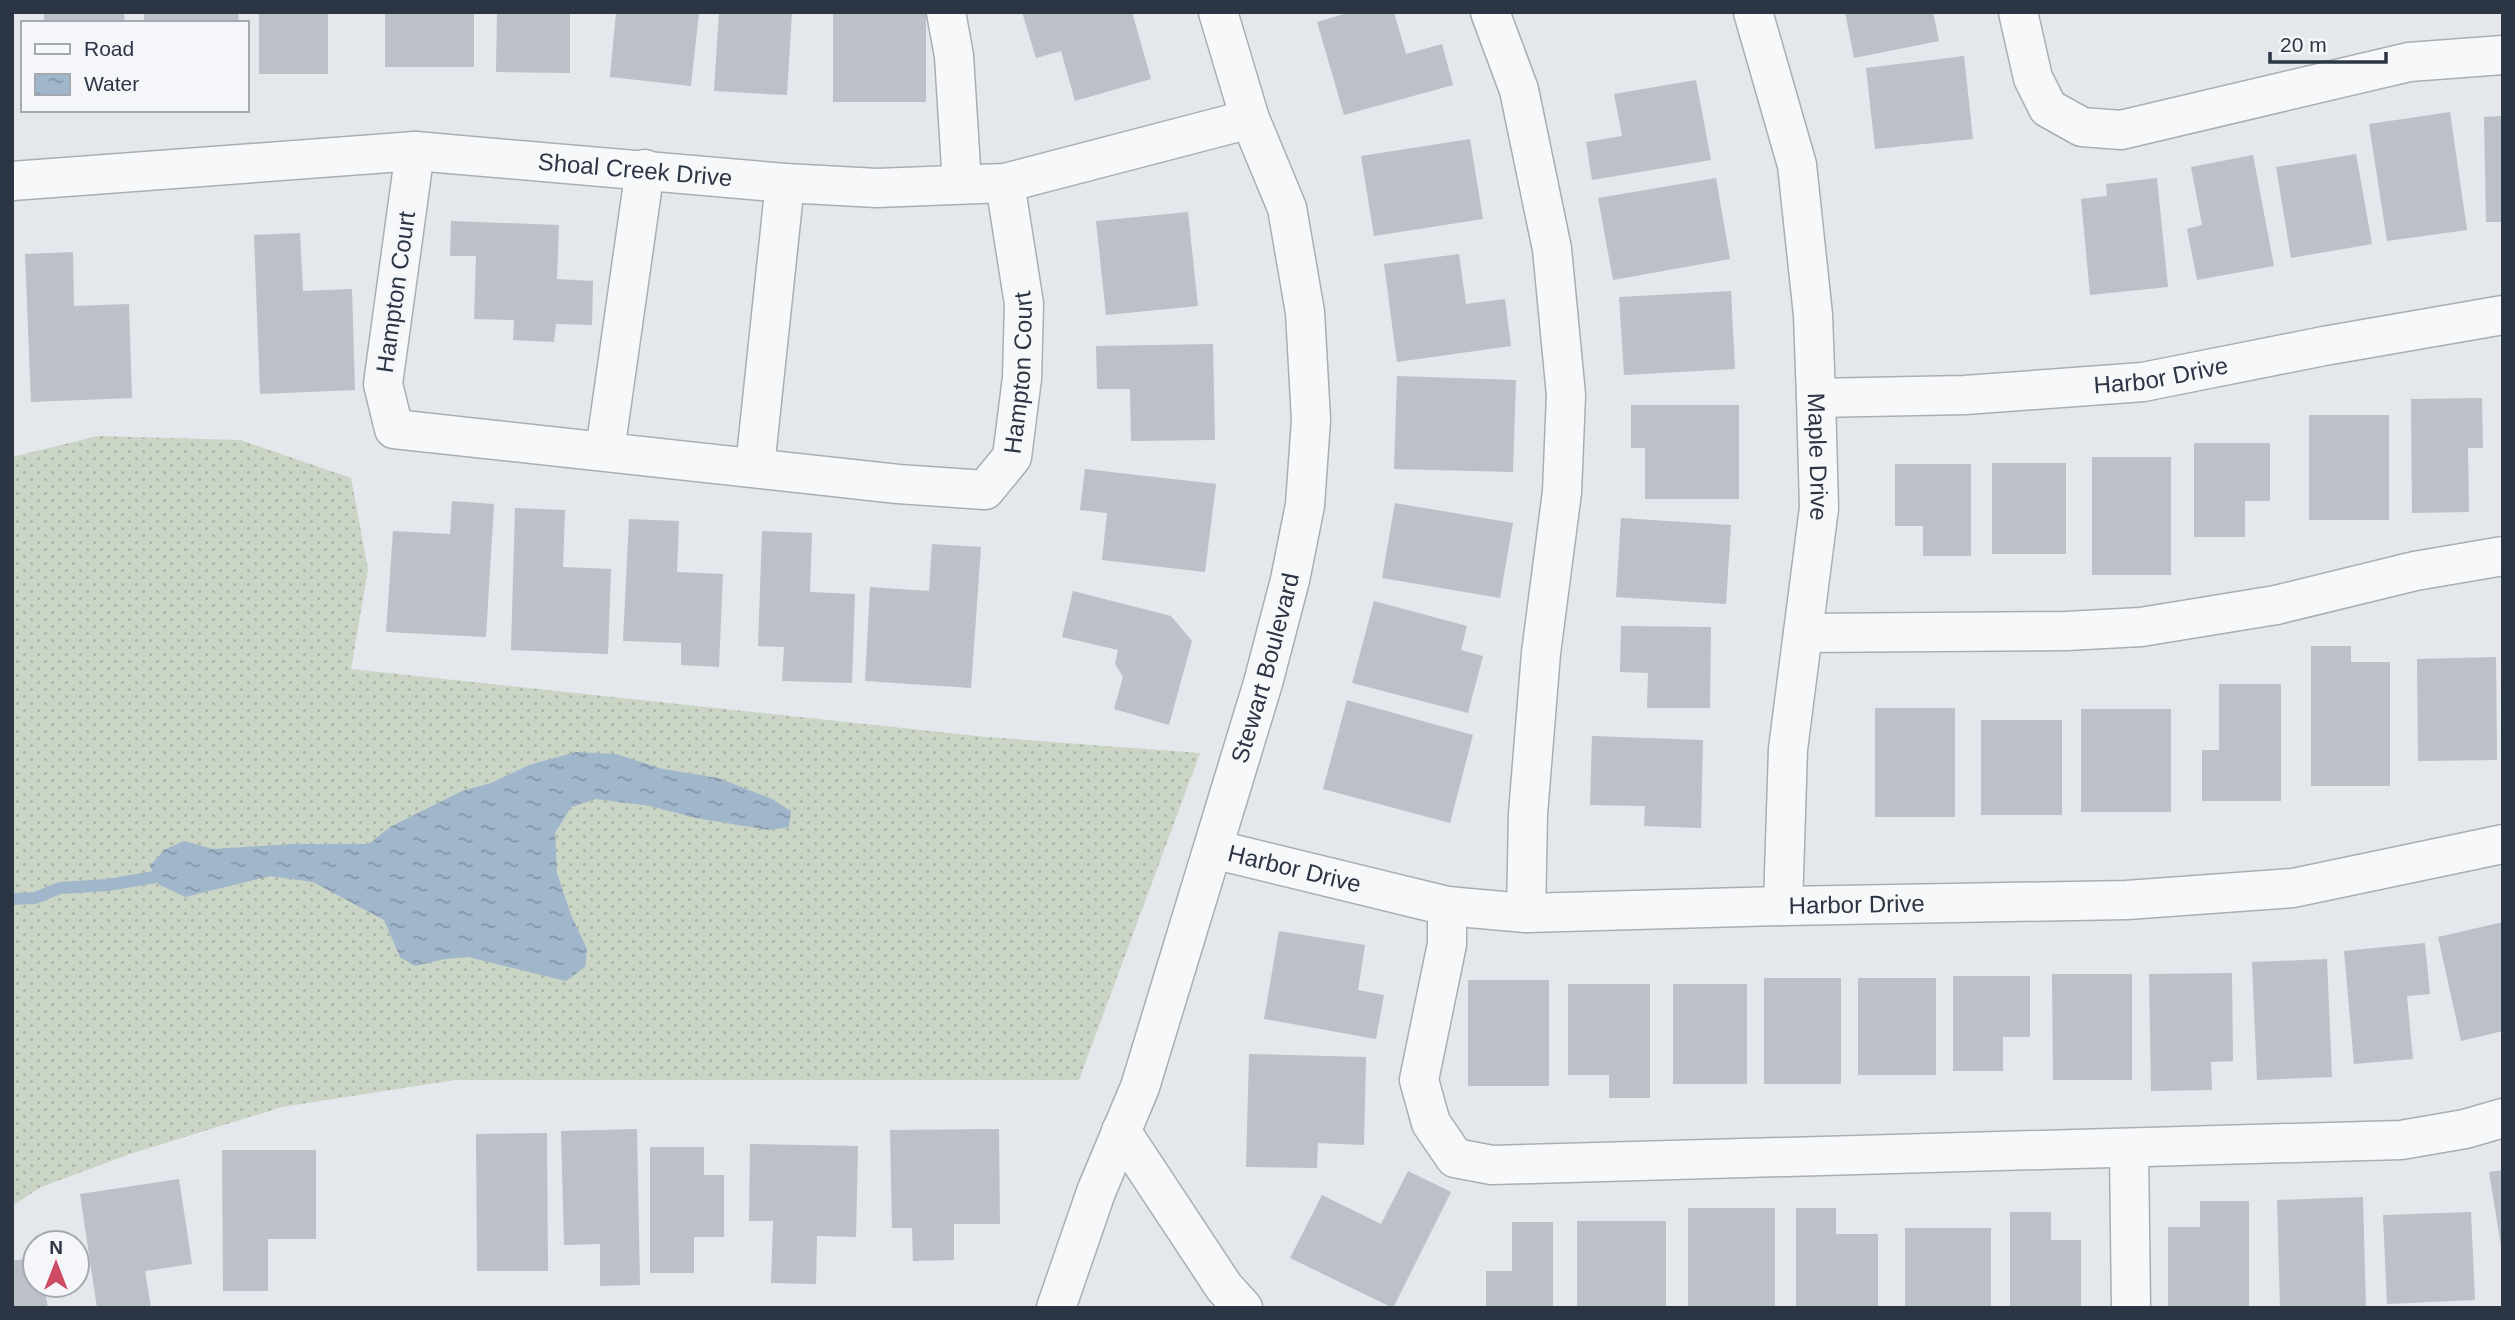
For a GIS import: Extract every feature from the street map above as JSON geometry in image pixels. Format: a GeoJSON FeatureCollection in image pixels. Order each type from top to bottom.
{"type":"FeatureCollection","features":[{"type":"Feature","properties":{"kind":"street"},"geometry":{"type":"LineString","coordinates":[[946,12],[954,56],[962,184]]}},
{"type":"Feature","properties":{"kind":"street","name":"Stewart Boulevard"},"geometry":{"type":"LineString","coordinates":[[1056,1308],[1096,1192],[1140,1087],[1263,683],[1290,580],[1305,505],[1311,419],[1305,312],[1287,208],[1250,119],[1218,12]]}},
{"type":"Feature","properties":{"kind":"street"},"geometry":{"type":"LineString","coordinates":[[1490,12],[1519,90],[1552,249],[1566,395],[1562,492],[1541,653],[1528,814],[1526,913]]}},
{"type":"Feature","properties":{"kind":"street","name":"Maple Drive"},"geometry":{"type":"LineString","coordinates":[[1753,12],[1797,165],[1813,315],[1816,398],[1819,508],[1788,749],[1783,905]]}},
{"type":"Feature","properties":{"kind":"street"},"geometry":{"type":"LineString","coordinates":[[2018,12],[2034,78],[2048,108],[2082,127],[2121,130],[2409,62],[2503,55]]}},
{"type":"Feature","properties":{"kind":"street","name":"Shoal Creek Drive"},"geometry":{"type":"LineString","coordinates":[[12,181],[415,151],[785,183],[877,188],[1005,183],[1250,119]]}},
{"type":"Feature","properties":{"kind":"street","name":"Hampton Court"},"geometry":{"type":"LineString","coordinates":[[415,151],[383,383],[394,429],[898,484],[985,490],[1012,457],[1022,378],[1024,304],[1005,183]]}},
{"type":"Feature","properties":{"kind":"street"},"geometry":{"type":"LineString","coordinates":[[605,451],[645,169]]}},
{"type":"Feature","properties":{"kind":"street"},"geometry":{"type":"LineString","coordinates":[[755,467],[785,183]]}},
{"type":"Feature","properties":{"kind":"street","name":"Harbor Drive"},"geometry":{"type":"LineString","coordinates":[[1816,398],[1965,395],[2143,382],[2324,346],[2503,315]]}},
{"type":"Feature","properties":{"kind":"street"},"geometry":{"type":"LineString","coordinates":[[1803,633],[2066,631],[2141,627],[2276,605],[2415,571],[2503,556]]}},
{"type":"Feature","properties":{"kind":"street","name":"Harbor Drive"},"geometry":{"type":"LineString","coordinates":[[1213,849],[1447,906],[1526,913],[1783,905],[2127,900],[2293,888],[2503,844]]}},
{"type":"Feature","properties":{"kind":"street"},"geometry":{"type":"LineString","coordinates":[[1447,906],[1447,944],[1419,1080],[1431,1123],[1455,1157],[1492,1165],[2401,1140],[2465,1129],[2503,1118]]}},
{"type":"Feature","properties":{"kind":"street"},"geometry":{"type":"LineString","coordinates":[[1121,1131],[1224,1287],[1242,1308]]}},
{"type":"Feature","properties":{"kind":"street"},"geometry":{"type":"LineString","coordinates":[[2129,1149],[2131,1308]]}},
{"type":"Feature","properties":{"kind":"green space"},"geometry":{"type":"Polygon","coordinates":[[[98,436],[240,440],[351,478],[368,569],[351,669],[987,737],[1200,753],[1079,1080],[455,1080],[282,1107],[133,1153],[41,1187],[12,1206],[12,457],[98,436]]]}},
{"type":"Feature","properties":{"kind":"water"},"geometry":{"type":"Polygon","coordinates":[[[576,752],[616,754],[663,769],[718,778],[770,798],[791,811],[789,827],[769,830],[696,818],[650,806],[596,799],[571,807],[555,833],[557,873],[571,915],[587,949],[585,967],[566,981],[468,957],[415,966],[400,957],[384,920],[313,882],[270,876],[185,897],[158,884],[150,866],[164,850],[184,841],[213,849],[294,844],[369,844],[390,827],[462,791],[491,783],[529,765],[576,752]]]}},
{"type":"Feature","properties":{"kind":"building"},"geometry":{"type":"Polygon","coordinates":[[[44,12],[124,12],[125,21],[44,21],[44,12]]]}},
{"type":"Feature","properties":{"kind":"building"},"geometry":{"type":"Polygon","coordinates":[[[144,12],[238,12],[239,21],[144,21],[144,12]]]}},
{"type":"Feature","properties":{"kind":"building"},"geometry":{"type":"Polygon","coordinates":[[[259,12],[328,12],[328,74],[259,74],[259,12]]]}},
{"type":"Feature","properties":{"kind":"building"},"geometry":{"type":"Polygon","coordinates":[[[385,12],[474,12],[474,67],[385,67],[385,12]]]}},
{"type":"Feature","properties":{"kind":"building"},"geometry":{"type":"Polygon","coordinates":[[[497,12],[570,12],[570,73],[496,72],[497,12]]]}},
{"type":"Feature","properties":{"kind":"building"},"geometry":{"type":"Polygon","coordinates":[[[616,12],[699,12],[691,86],[610,77],[616,12]]]}},
{"type":"Feature","properties":{"kind":"building"},"geometry":{"type":"Polygon","coordinates":[[[719,12],[792,12],[787,95],[714,91],[719,12]]]}},
{"type":"Feature","properties":{"kind":"building"},"geometry":{"type":"Polygon","coordinates":[[[833,12],[926,12],[926,102],[833,102],[833,12]]]}},
{"type":"Feature","properties":{"kind":"building"},"geometry":{"type":"Polygon","coordinates":[[[1022,12],[1132,12],[1151,79],[1075,101],[1061,51],[1036,58],[1022,12]]]}},
{"type":"Feature","properties":{"kind":"building"},"geometry":{"type":"Polygon","coordinates":[[[1351,12],[1394,12],[1406,54],[1442,44],[1453,85],[1344,115],[1317,22],[1351,12]]]}},
{"type":"Feature","properties":{"kind":"building"},"geometry":{"type":"Polygon","coordinates":[[[1845,12],[1933,12],[1939,41],[1854,58],[1845,12]]]}},
{"type":"Feature","properties":{"kind":"building"},"geometry":{"type":"Polygon","coordinates":[[[1964,56],[1973,139],[1875,149],[1866,68],[1964,56]]]}},
{"type":"Feature","properties":{"kind":"building"},"geometry":{"type":"Polygon","coordinates":[[[1696,80],[1711,160],[1592,180],[1586,142],[1622,136],[1614,94],[1696,80]]]}},
{"type":"Feature","properties":{"kind":"building"},"geometry":{"type":"Polygon","coordinates":[[[2450,112],[2467,230],[2387,241],[2369,124],[2450,112]]]}},
{"type":"Feature","properties":{"kind":"building"},"geometry":{"type":"Polygon","coordinates":[[[2503,116],[2503,222],[2486,222],[2484,117],[2503,116]]]}},
{"type":"Feature","properties":{"kind":"building"},"geometry":{"type":"Polygon","coordinates":[[[1470,139],[1483,219],[1374,236],[1361,156],[1470,139]]]}},
{"type":"Feature","properties":{"kind":"building"},"geometry":{"type":"Polygon","coordinates":[[[2356,154],[2372,244],[2291,258],[2276,167],[2356,154]]]}},
{"type":"Feature","properties":{"kind":"building"},"geometry":{"type":"Polygon","coordinates":[[[2253,155],[2274,266],[2197,280],[2187,229],[2202,225],[2191,167],[2253,155]]]}},
{"type":"Feature","properties":{"kind":"building"},"geometry":{"type":"Polygon","coordinates":[[[1716,178],[1730,259],[1613,280],[1598,198],[1716,178]]]}},
{"type":"Feature","properties":{"kind":"building"},"geometry":{"type":"Polygon","coordinates":[[[2157,178],[2168,287],[2090,295],[2081,199],[2107,196],[2106,184],[2157,178]]]}},
{"type":"Feature","properties":{"kind":"building"},"geometry":{"type":"Polygon","coordinates":[[[1188,212],[1198,306],[1106,315],[1096,221],[1188,212]]]}},
{"type":"Feature","properties":{"kind":"building"},"geometry":{"type":"Polygon","coordinates":[[[451,221],[559,225],[557,279],[593,281],[592,325],[556,324],[554,342],[513,340],[514,320],[474,319],[476,256],[450,256],[451,221]]]}},
{"type":"Feature","properties":{"kind":"building"},"geometry":{"type":"Polygon","coordinates":[[[300,233],[303,291],[352,289],[355,390],[260,394],[254,235],[300,233]]]}},
{"type":"Feature","properties":{"kind":"building"},"geometry":{"type":"Polygon","coordinates":[[[73,252],[74,306],[129,304],[132,398],[31,402],[25,254],[73,252]]]}},
{"type":"Feature","properties":{"kind":"building"},"geometry":{"type":"Polygon","coordinates":[[[1459,254],[1466,304],[1505,299],[1511,346],[1397,362],[1384,264],[1459,254]]]}},
{"type":"Feature","properties":{"kind":"building"},"geometry":{"type":"Polygon","coordinates":[[[1731,291],[1735,369],[1624,375],[1619,297],[1731,291]]]}},
{"type":"Feature","properties":{"kind":"building"},"geometry":{"type":"Polygon","coordinates":[[[1213,344],[1215,440],[1131,441],[1130,389],[1097,389],[1096,346],[1213,344]]]}},
{"type":"Feature","properties":{"kind":"building"},"geometry":{"type":"Polygon","coordinates":[[[1397,376],[1516,380],[1513,472],[1394,469],[1397,376]]]}},
{"type":"Feature","properties":{"kind":"building"},"geometry":{"type":"Polygon","coordinates":[[[2482,398],[2483,448],[2468,448],[2469,512],[2412,513],[2411,399],[2482,398]]]}},
{"type":"Feature","properties":{"kind":"building"},"geometry":{"type":"Polygon","coordinates":[[[1631,405],[1739,405],[1739,499],[1645,499],[1645,448],[1631,448],[1631,405]]]}},
{"type":"Feature","properties":{"kind":"building"},"geometry":{"type":"Polygon","coordinates":[[[2309,415],[2389,415],[2389,520],[2309,520],[2309,415]]]}},
{"type":"Feature","properties":{"kind":"building"},"geometry":{"type":"Polygon","coordinates":[[[2194,443],[2270,443],[2270,501],[2245,501],[2245,537],[2194,537],[2194,443]]]}},
{"type":"Feature","properties":{"kind":"building"},"geometry":{"type":"Polygon","coordinates":[[[2092,457],[2171,457],[2171,575],[2092,575],[2092,457]]]}},
{"type":"Feature","properties":{"kind":"building"},"geometry":{"type":"Polygon","coordinates":[[[1992,463],[2066,463],[2066,554],[1992,554],[1992,463]]]}},
{"type":"Feature","properties":{"kind":"building"},"geometry":{"type":"Polygon","coordinates":[[[1895,464],[1971,464],[1971,556],[1923,556],[1923,526],[1895,526],[1895,464]]]}},
{"type":"Feature","properties":{"kind":"building"},"geometry":{"type":"Polygon","coordinates":[[[1085,469],[1216,484],[1205,572],[1102,560],[1107,513],[1080,510],[1085,469]]]}},
{"type":"Feature","properties":{"kind":"building"},"geometry":{"type":"Polygon","coordinates":[[[452,501],[494,504],[486,637],[386,632],[393,531],[450,534],[452,501]]]}},
{"type":"Feature","properties":{"kind":"building"},"geometry":{"type":"Polygon","coordinates":[[[1395,503],[1513,523],[1500,598],[1382,578],[1395,503]]]}},
{"type":"Feature","properties":{"kind":"building"},"geometry":{"type":"Polygon","coordinates":[[[515,508],[565,510],[563,567],[611,569],[608,654],[511,650],[515,508]]]}},
{"type":"Feature","properties":{"kind":"building"},"geometry":{"type":"Polygon","coordinates":[[[1621,518],[1731,525],[1726,604],[1616,597],[1621,518]]]}},
{"type":"Feature","properties":{"kind":"building"},"geometry":{"type":"Polygon","coordinates":[[[629,519],[679,521],[677,572],[723,574],[719,667],[681,665],[681,643],[623,641],[629,519]]]}},
{"type":"Feature","properties":{"kind":"building"},"geometry":{"type":"Polygon","coordinates":[[[762,531],[812,533],[810,592],[855,594],[852,683],[782,681],[784,647],[758,646],[762,531]]]}},
{"type":"Feature","properties":{"kind":"building"},"geometry":{"type":"Polygon","coordinates":[[[932,544],[981,547],[971,688],[865,681],[870,587],[929,591],[932,544]]]}},
{"type":"Feature","properties":{"kind":"building"},"geometry":{"type":"Polygon","coordinates":[[[1073,591],[1171,616],[1192,641],[1169,725],[1114,709],[1123,677],[1115,664],[1118,650],[1062,637],[1073,591]]]}},
{"type":"Feature","properties":{"kind":"building"},"geometry":{"type":"Polygon","coordinates":[[[1374,601],[1467,626],[1461,650],[1483,656],[1468,713],[1352,683],[1374,601]]]}},
{"type":"Feature","properties":{"kind":"building"},"geometry":{"type":"Polygon","coordinates":[[[1621,626],[1711,627],[1710,708],[1647,708],[1648,673],[1620,672],[1621,626]]]}},
{"type":"Feature","properties":{"kind":"building"},"geometry":{"type":"Polygon","coordinates":[[[2311,646],[2351,646],[2351,662],[2390,662],[2390,786],[2311,786],[2311,646]]]}},
{"type":"Feature","properties":{"kind":"building"},"geometry":{"type":"Polygon","coordinates":[[[2496,657],[2497,760],[2418,761],[2417,659],[2496,657]]]}},
{"type":"Feature","properties":{"kind":"building"},"geometry":{"type":"Polygon","coordinates":[[[2219,684],[2281,684],[2281,801],[2202,801],[2202,750],[2219,750],[2219,684]]]}},
{"type":"Feature","properties":{"kind":"building"},"geometry":{"type":"Polygon","coordinates":[[[1347,700],[1473,735],[1450,823],[1323,789],[1347,700]]]}},
{"type":"Feature","properties":{"kind":"building"},"geometry":{"type":"Polygon","coordinates":[[[1875,708],[1955,708],[1955,817],[1875,817],[1875,708]]]}},
{"type":"Feature","properties":{"kind":"building"},"geometry":{"type":"Polygon","coordinates":[[[2081,709],[2171,709],[2171,812],[2081,812],[2081,709]]]}},
{"type":"Feature","properties":{"kind":"building"},"geometry":{"type":"Polygon","coordinates":[[[1981,720],[2062,720],[2062,815],[1981,815],[1981,720]]]}},
{"type":"Feature","properties":{"kind":"building"},"geometry":{"type":"Polygon","coordinates":[[[1592,736],[1703,740],[1701,828],[1644,826],[1645,806],[1590,805],[1592,736]]]}},
{"type":"Feature","properties":{"kind":"building"},"geometry":{"type":"Polygon","coordinates":[[[2503,922],[2503,1031],[2461,1041],[2438,937],[2503,922]]]}},
{"type":"Feature","properties":{"kind":"building"},"geometry":{"type":"Polygon","coordinates":[[[1279,931],[1365,945],[1358,990],[1384,995],[1376,1039],[1264,1019],[1279,931]]]}},
{"type":"Feature","properties":{"kind":"building"},"geometry":{"type":"Polygon","coordinates":[[[2425,943],[2430,994],[2407,996],[2413,1059],[2354,1064],[2344,951],[2425,943]]]}},
{"type":"Feature","properties":{"kind":"building"},"geometry":{"type":"Polygon","coordinates":[[[2327,959],[2332,1077],[2257,1080],[2252,962],[2327,959]]]}},
{"type":"Feature","properties":{"kind":"building"},"geometry":{"type":"Polygon","coordinates":[[[2232,973],[2233,1061],[2211,1062],[2212,1090],[2151,1091],[2149,974],[2232,973]]]}},
{"type":"Feature","properties":{"kind":"building"},"geometry":{"type":"Polygon","coordinates":[[[2052,974],[2132,974],[2132,1080],[2053,1080],[2052,974]]]}},
{"type":"Feature","properties":{"kind":"building"},"geometry":{"type":"Polygon","coordinates":[[[1953,976],[2030,976],[2030,1037],[2003,1037],[2003,1071],[1953,1071],[1953,976]]]}},
{"type":"Feature","properties":{"kind":"building"},"geometry":{"type":"Polygon","coordinates":[[[1764,978],[1841,978],[1841,1084],[1764,1084],[1764,978]]]}},
{"type":"Feature","properties":{"kind":"building"},"geometry":{"type":"Polygon","coordinates":[[[1858,978],[1936,978],[1936,1075],[1858,1075],[1858,978]]]}},
{"type":"Feature","properties":{"kind":"building"},"geometry":{"type":"Polygon","coordinates":[[[1468,980],[1549,980],[1549,1086],[1468,1086],[1468,980]]]}},
{"type":"Feature","properties":{"kind":"building"},"geometry":{"type":"Polygon","coordinates":[[[1568,984],[1650,984],[1650,1098],[1609,1098],[1609,1075],[1568,1075],[1568,984]]]}},
{"type":"Feature","properties":{"kind":"building"},"geometry":{"type":"Polygon","coordinates":[[[1673,984],[1747,984],[1747,1084],[1673,1084],[1673,984]]]}},
{"type":"Feature","properties":{"kind":"building"},"geometry":{"type":"Polygon","coordinates":[[[1249,1054],[1366,1057],[1364,1145],[1318,1143],[1317,1168],[1246,1167],[1249,1054]]]}},
{"type":"Feature","properties":{"kind":"building"},"geometry":{"type":"Polygon","coordinates":[[[637,1129],[640,1285],[600,1286],[600,1244],[564,1245],[561,1131],[637,1129]]]}},
{"type":"Feature","properties":{"kind":"building"},"geometry":{"type":"Polygon","coordinates":[[[999,1129],[1000,1224],[954,1224],[954,1260],[913,1261],[912,1228],[892,1228],[890,1130],[999,1129]]]}},
{"type":"Feature","properties":{"kind":"building"},"geometry":{"type":"Polygon","coordinates":[[[547,1133],[548,1271],[477,1271],[476,1134],[547,1133]]]}},
{"type":"Feature","properties":{"kind":"building"},"geometry":{"type":"Polygon","coordinates":[[[750,1144],[858,1146],[856,1237],[817,1236],[816,1284],[771,1283],[773,1221],[749,1221],[750,1144]]]}},
{"type":"Feature","properties":{"kind":"building"},"geometry":{"type":"Polygon","coordinates":[[[650,1147],[704,1147],[704,1175],[724,1175],[724,1237],[694,1237],[694,1273],[650,1273],[650,1147]]]}},
{"type":"Feature","properties":{"kind":"building"},"geometry":{"type":"Polygon","coordinates":[[[222,1150],[316,1150],[316,1239],[268,1239],[268,1291],[223,1291],[222,1150]]]}},
{"type":"Feature","properties":{"kind":"building"},"geometry":{"type":"Polygon","coordinates":[[[2503,1170],[2503,1246],[2501,1246],[2489,1172],[2503,1170]]]}},
{"type":"Feature","properties":{"kind":"building"},"geometry":{"type":"Polygon","coordinates":[[[1408,1171],[1451,1192],[1393,1308],[1290,1258],[1322,1195],[1381,1224],[1408,1171]]]}},
{"type":"Feature","properties":{"kind":"building"},"geometry":{"type":"Polygon","coordinates":[[[179,1179],[192,1264],[145,1271],[151,1308],[97,1308],[91,1268],[91,1229],[85,1229],[80,1194],[179,1179]]]}},
{"type":"Feature","properties":{"kind":"building"},"geometry":{"type":"Polygon","coordinates":[[[2363,1197],[2366,1308],[2280,1308],[2277,1200],[2363,1197]]]}},
{"type":"Feature","properties":{"kind":"building"},"geometry":{"type":"Polygon","coordinates":[[[2200,1201],[2249,1201],[2249,1308],[2168,1308],[2168,1227],[2200,1227],[2200,1201]]]}},
{"type":"Feature","properties":{"kind":"building"},"geometry":{"type":"Polygon","coordinates":[[[1688,1208],[1775,1208],[1775,1308],[1688,1308],[1688,1208]]]}},
{"type":"Feature","properties":{"kind":"building"},"geometry":{"type":"Polygon","coordinates":[[[1796,1208],[1836,1208],[1836,1234],[1878,1234],[1878,1308],[1796,1308],[1796,1208]]]}},
{"type":"Feature","properties":{"kind":"building"},"geometry":{"type":"Polygon","coordinates":[[[2010,1212],[2051,1212],[2051,1240],[2081,1240],[2081,1308],[2010,1308],[2010,1212]]]}},
{"type":"Feature","properties":{"kind":"building"},"geometry":{"type":"Polygon","coordinates":[[[2471,1212],[2475,1300],[2387,1304],[2383,1215],[2471,1212]]]}},
{"type":"Feature","properties":{"kind":"building"},"geometry":{"type":"Polygon","coordinates":[[[1577,1221],[1666,1221],[1666,1308],[1577,1308],[1577,1221]]]}},
{"type":"Feature","properties":{"kind":"building"},"geometry":{"type":"Polygon","coordinates":[[[1512,1222],[1553,1222],[1553,1308],[1486,1308],[1486,1271],[1512,1271],[1512,1222]]]}},
{"type":"Feature","properties":{"kind":"building"},"geometry":{"type":"Polygon","coordinates":[[[1905,1228],[1991,1228],[1991,1308],[1905,1308],[1905,1228]]]}},
{"type":"Feature","properties":{"kind":"building"},"geometry":{"type":"Polygon","coordinates":[[[21,1259],[21,1299],[46,1299],[48,1308],[12,1308],[12,1261],[21,1259]]]}},
{"type":"Feature","properties":{"kind":"waterway"},"geometry":{"type":"LineString","coordinates":[[12,899],[35,898],[60,888],[108,885],[155,877]]}}]}
